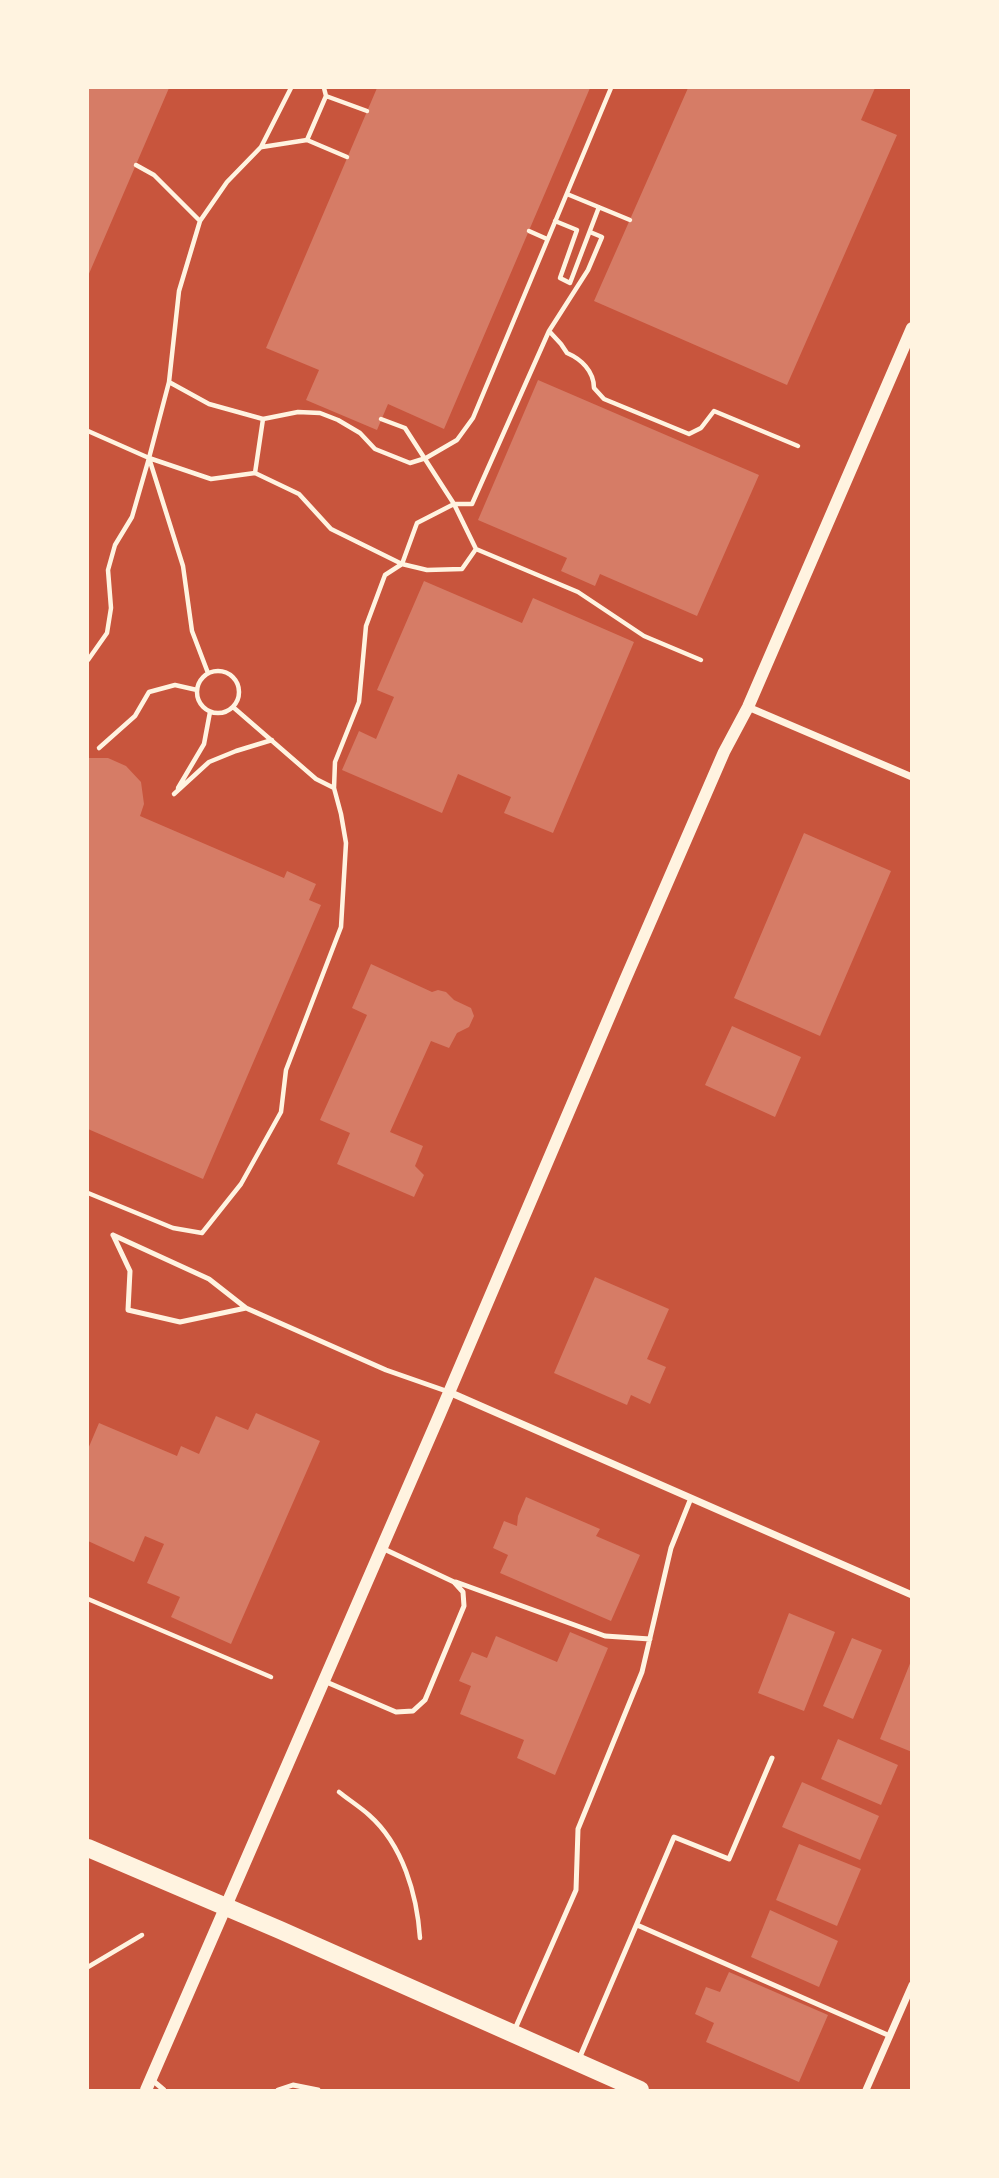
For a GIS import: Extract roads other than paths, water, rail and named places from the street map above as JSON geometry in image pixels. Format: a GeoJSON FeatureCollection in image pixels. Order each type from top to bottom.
{"type":"FeatureCollection","features":[{"type":"Feature","properties":{"kind":"main road"},"geometry":{"type":"LineString","coordinates":[[88,1848],[640,2091]]}},
{"type":"Feature","properties":{"kind":"street"},"geometry":{"type":"LineString","coordinates":[[149,2085],[652,917],[724,752],[748,706],[912,328]]}},
{"type":"Feature","properties":{"kind":"street"},"geometry":{"type":"LineString","coordinates":[[748,706],[912,777]]}},
{"type":"Feature","properties":{"kind":"street"},"geometry":{"type":"LineString","coordinates":[[449,1392],[912,1595]]}},
{"type":"Feature","properties":{"kind":"street"},"geometry":{"type":"LineString","coordinates":[[866,2091],[912,1985]]}},
{"type":"Feature","properties":{"kind":"lane"},"geometry":{"type":"LineString","coordinates":[[246,1308],[180,1322],[128,1310],[130,1271],[113,1235],[209,1279],[246,1308],[386,1370],[449,1392]]}},
{"type":"Feature","properties":{"kind":"lane"},"geometry":{"type":"LineString","coordinates":[[513,2034],[576,1890],[578,1829],[642,1672],[671,1548],[691,1498]]}},
{"type":"Feature","properties":{"kind":"lane"},"geometry":{"type":"LineString","coordinates":[[381,1548],[454,1582],[606,1636],[650,1639]]}},
{"type":"Feature","properties":{"kind":"lane"},"geometry":{"type":"LineString","coordinates":[[323,1680],[396,1712],[412,1711],[425,1700],[464,1606],[463,1592],[454,1582]]}},
{"type":"Feature","properties":{"kind":"lane"},"geometry":{"type":"LineString","coordinates":[[578,2062],[674,1837],[729,1859],[772,1758]]}},
{"type":"Feature","properties":{"kind":"lane"},"geometry":{"type":"LineString","coordinates":[[636,1925],[890,2036]]}},
{"type":"Feature","properties":{"kind":"lane"},"geometry":{"type":"LineString","coordinates":[[149,2085],[164,2091]]}},
{"type":"Feature","properties":{"kind":"lane"},"geometry":{"type":"LineString","coordinates":[[278,2091],[293,2085],[318,2091]]}}]}
